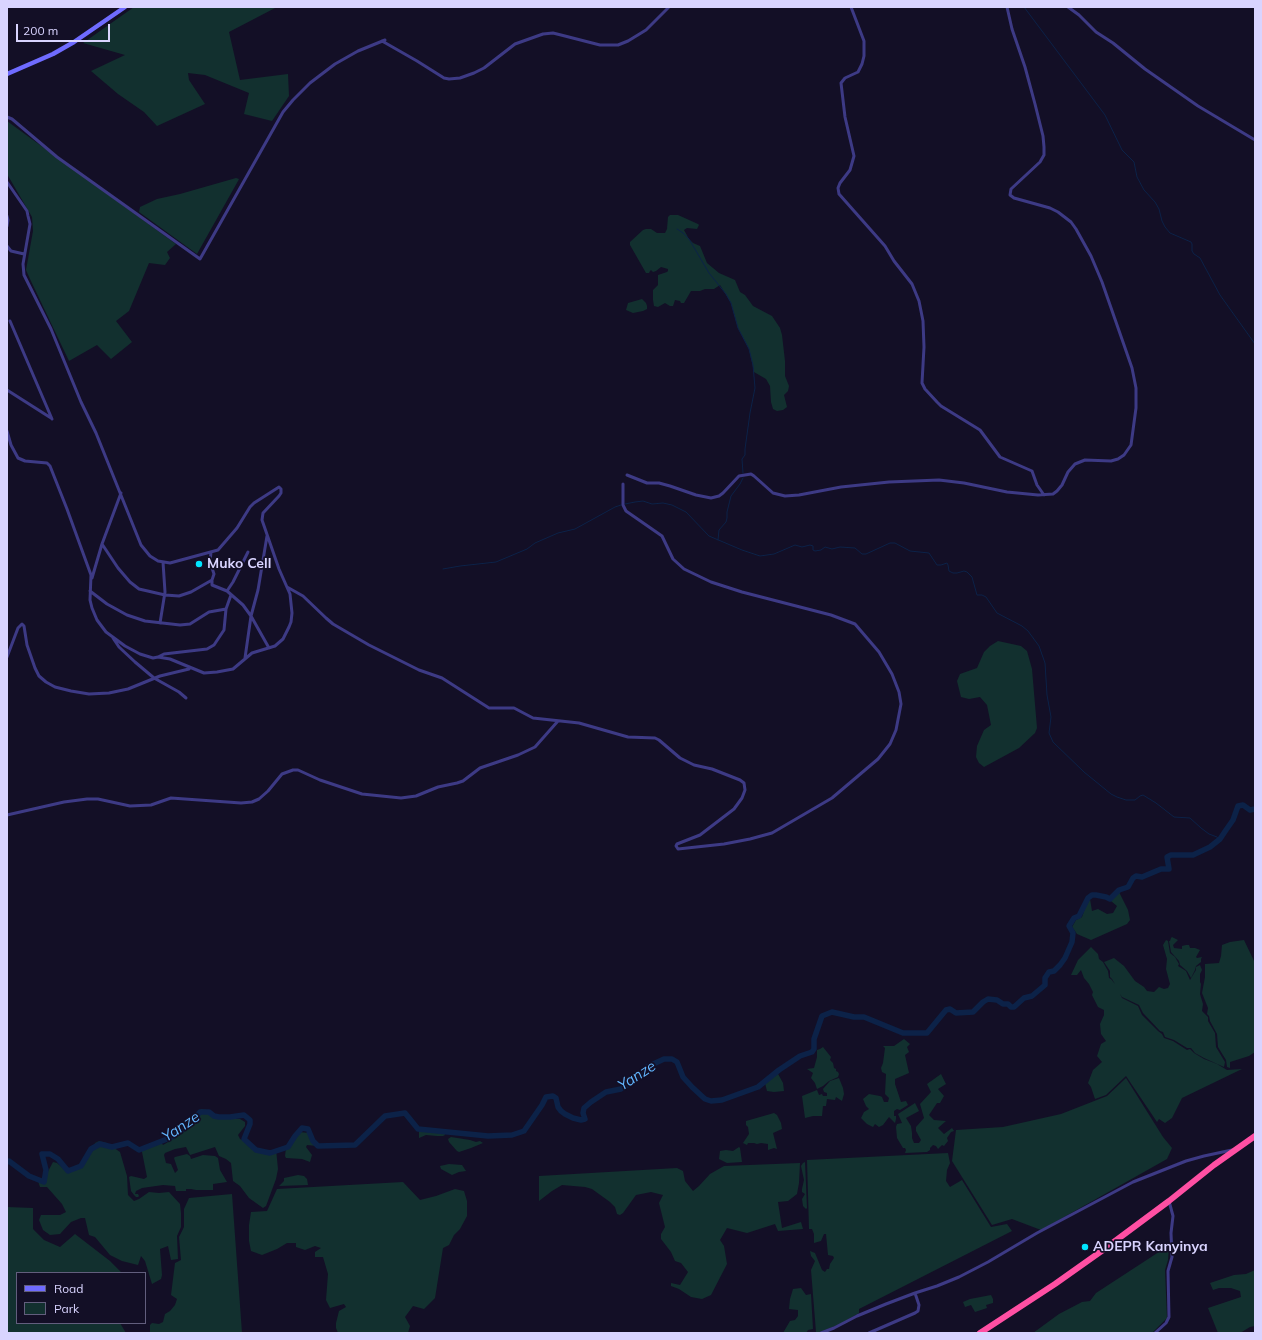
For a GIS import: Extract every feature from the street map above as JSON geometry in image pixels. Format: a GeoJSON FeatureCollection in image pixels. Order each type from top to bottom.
{"type":"FeatureCollection","features":[{"type":"Feature","properties":{"kind":"highway"},"geometry":{"type":"LineString","coordinates":[[980,1333],[1061,1280],[1169,1201],[1234,1150],[1255,1136]]}},
{"type":"Feature","properties":{"kind":"main road"},"geometry":{"type":"LineString","coordinates":[[7,74],[53,54],[74,42],[125,7]]}},
{"type":"Feature","properties":{"kind":"street"},"geometry":{"type":"LineString","coordinates":[[381,41],[444,78],[460,78],[484,68],[515,44],[544,34],[553,33],[600,45],[618,45],[646,30],[669,7]]}},
{"type":"Feature","properties":{"kind":"street"},"geometry":{"type":"LineString","coordinates":[[850,7],[864,41],[864,56],[857,73],[841,82],[845,117],[854,156],[850,170],[840,183],[838,191],[839,194],[886,247],[894,261],[912,284],[918,301],[924,328],[922,383],[925,389],[941,406],[980,430],[1000,457],[1032,471],[1037,485],[1044,495]]}},
{"type":"Feature","properties":{"kind":"street"},"geometry":{"type":"LineString","coordinates":[[627,475],[647,483],[659,483],[696,496],[711,498],[719,496],[723,493],[739,476],[751,474],[773,493],[785,496],[799,495],[841,487],[889,482],[939,480],[964,483],[1007,492],[1044,495],[1053,494],[1060,489],[1068,472],[1075,464],[1085,460],[1111,461],[1124,455],[1131,445],[1136,408],[1136,388],[1132,368],[1102,282],[1091,256],[1071,222],[1058,212],[1050,208],[1014,198],[1010,195],[1011,189],[1040,162],[1044,155],[1044,147],[1036,104],[1026,67],[1012,29],[1007,7]]}},
{"type":"Feature","properties":{"kind":"street"},"geometry":{"type":"LineString","coordinates":[[1068,7],[1079,15],[1096,32],[1113,43],[1145,69],[1198,106],[1255,140]]}},
{"type":"Feature","properties":{"kind":"street"},"geometry":{"type":"LineString","coordinates":[[7,117],[57,157],[200,259],[283,112],[293,100],[310,83],[336,64],[358,51],[385,40]]}},
{"type":"Feature","properties":{"kind":"street"},"geometry":{"type":"LineString","coordinates":[[7,182],[26,211],[30,224],[24,254],[24,275],[51,329],[81,402],[96,433],[141,545],[150,556],[158,561],[170,563],[180,562],[218,550],[237,528],[254,503],[279,487],[281,489],[279,496],[263,513],[262,520],[279,569],[290,594],[291,606],[289,627],[283,640],[279,644],[252,653],[245,658],[242,663],[233,669],[217,672],[204,673],[158,657]]}},
{"type":"Feature","properties":{"kind":"street"},"geometry":{"type":"LineString","coordinates":[[7,216],[7,226]]}},
{"type":"Feature","properties":{"kind":"street"},"geometry":{"type":"LineString","coordinates":[[7,246],[11,251],[24,254]]}},
{"type":"Feature","properties":{"kind":"street"},"geometry":{"type":"LineString","coordinates":[[7,390],[52,418],[10,321]]}},
{"type":"Feature","properties":{"kind":"street"},"geometry":{"type":"LineString","coordinates":[[7,430],[11,445],[18,458],[25,462],[47,463],[50,466],[91,575],[90,600],[97,620],[110,635],[125,646],[140,654],[153,658],[164,654],[207,649],[214,645],[224,630],[226,609],[230,595]]}},
{"type":"Feature","properties":{"kind":"street"},"geometry":{"type":"LineString","coordinates":[[288,587],[304,596],[333,624],[369,645],[419,670],[442,678],[489,708],[514,708],[533,718],[579,723],[628,737],[655,738],[660,740],[680,758],[694,765],[712,769],[744,783],[742,798],[734,809],[700,835],[677,844],[677,848],[682,849],[724,844],[772,833],[832,798],[878,759],[890,744],[896,730],[901,704],[899,692],[892,674],[879,652],[855,624],[831,615],[742,592],[711,582],[684,569],[673,559],[662,536],[626,511],[623,505],[623,484]]}},
{"type":"Feature","properties":{"kind":"street"},"geometry":{"type":"LineString","coordinates":[[91,580],[102,544],[121,493]]}},
{"type":"Feature","properties":{"kind":"street"},"geometry":{"type":"LineString","coordinates":[[245,658],[251,616],[258,590],[268,534]]}},
{"type":"Feature","properties":{"kind":"street"},"geometry":{"type":"LineString","coordinates":[[102,544],[118,568],[130,582],[139,589],[165,596],[179,596],[191,592],[212,580]]}},
{"type":"Feature","properties":{"kind":"street"},"geometry":{"type":"LineString","coordinates":[[211,552],[210,562],[214,574],[212,585],[227,591],[242,605],[251,616],[269,648]]}},
{"type":"Feature","properties":{"kind":"street"},"geometry":{"type":"LineString","coordinates":[[227,591],[248,552]]}},
{"type":"Feature","properties":{"kind":"street"},"geometry":{"type":"LineString","coordinates":[[160,623],[165,596],[163,562]]}},
{"type":"Feature","properties":{"kind":"street"},"geometry":{"type":"LineString","coordinates":[[90,591],[107,604],[127,615],[145,621],[160,623],[180,625],[190,624],[209,612],[226,609]]}},
{"type":"Feature","properties":{"kind":"street"},"geometry":{"type":"LineString","coordinates":[[7,657],[18,628],[22,624],[35,668],[39,676],[55,687],[90,694],[109,693],[128,689],[154,678],[190,668]]}},
{"type":"Feature","properties":{"kind":"street"},"geometry":{"type":"LineString","coordinates":[[110,635],[119,647],[154,678],[179,692],[186,698]]}},
{"type":"Feature","properties":{"kind":"street"},"geometry":{"type":"LineString","coordinates":[[7,815],[64,802],[87,799],[130,806],[151,805],[171,798],[241,803],[252,802],[268,791],[282,774],[293,770],[298,770],[320,780],[362,794],[401,798],[416,796],[438,787],[457,784],[480,768],[518,755],[534,747],[558,721]]}},
{"type":"Feature","properties":{"kind":"street"},"geometry":{"type":"LineString","coordinates":[[821,1333],[862,1314],[959,1277],[1037,1233],[1133,1182],[1186,1161],[1234,1150]]}},
{"type":"Feature","properties":{"kind":"street"},"geometry":{"type":"LineString","coordinates":[[1155,1333],[1166,1323],[1169,1316],[1168,1271],[1172,1257],[1172,1216],[1169,1201]]}},
{"type":"Feature","properties":{"kind":"street"},"geometry":{"type":"LineString","coordinates":[[869,1333],[918,1311],[919,1305],[915,1293]]}},
{"type":"Feature","properties":{"kind":"green space"},"geometry":{"type":"Polygon","coordinates":[[[134,7],[277,7],[229,32],[240,80],[288,74],[289,96],[272,121],[244,114],[249,93],[205,75],[188,73],[189,80],[205,104],[157,126],[144,112],[118,94],[91,71],[125,55],[83,43],[134,7]]]}},
{"type":"Feature","properties":{"kind":"green space"},"geometry":{"type":"Polygon","coordinates":[[[7,121],[176,244],[167,252],[170,258],[165,265],[149,263],[129,311],[116,321],[132,342],[111,359],[97,345],[69,361],[26,270],[33,231],[32,217],[7,174],[7,121]]]}},
{"type":"Feature","properties":{"kind":"green space"},"geometry":{"type":"Polygon","coordinates":[[[236,178],[239,179],[197,254],[139,212],[140,207],[157,199],[236,178]]]}},
{"type":"Feature","properties":{"kind":"green space"},"geometry":{"type":"Polygon","coordinates":[[[670,215],[678,215],[699,225],[697,229],[687,228],[684,230],[693,243],[700,246],[707,263],[719,273],[735,280],[740,292],[745,295],[753,306],[772,316],[780,328],[785,361],[785,376],[789,386],[788,391],[784,395],[787,407],[783,410],[777,411],[773,409],[770,386],[766,379],[754,372],[749,349],[738,328],[731,303],[720,285],[714,289],[691,291],[684,303],[675,300],[673,306],[665,303],[658,307],[654,306],[653,290],[658,285],[658,275],[667,272],[668,269],[661,267],[656,271],[653,272],[651,270],[649,273],[646,273],[630,245],[630,242],[646,229],[651,229],[657,233],[665,233],[667,229],[668,217],[670,215]]]}},
{"type":"Feature","properties":{"kind":"green space"},"geometry":{"type":"Polygon","coordinates":[[[642,299],[646,303],[647,309],[633,313],[626,310],[628,303],[642,299]]]}},
{"type":"Feature","properties":{"kind":"green space"},"geometry":{"type":"Polygon","coordinates":[[[998,641],[1021,646],[1027,651],[1032,669],[1037,728],[1035,733],[1019,748],[984,767],[979,763],[976,757],[977,746],[984,730],[991,725],[987,705],[980,697],[969,699],[961,697],[957,681],[960,674],[977,668],[984,652],[998,641]]]}},
{"type":"Feature","properties":{"kind":"green space"},"geometry":{"type":"Polygon","coordinates":[[[1119,892],[1128,910],[1130,920],[1127,924],[1091,940],[1077,934],[1072,927],[1076,920],[1082,917],[1090,899],[1092,911],[1098,909],[1107,914],[1113,913],[1117,906],[1111,901],[1119,892]]]}},
{"type":"Feature","properties":{"kind":"green space"},"geometry":{"type":"Polygon","coordinates":[[[1172,937],[1178,940],[1173,945],[1174,948],[1182,949],[1182,946],[1189,945],[1190,948],[1200,950],[1196,957],[1202,957],[1201,962],[1196,966],[1191,978],[1171,952],[1169,941],[1172,937]]]}},
{"type":"Feature","properties":{"kind":"green space"},"geometry":{"type":"Polygon","coordinates":[[[1166,940],[1168,941],[1170,953],[1175,957],[1179,964],[1178,966],[1186,971],[1190,980],[1196,970],[1196,967],[1200,965],[1202,970],[1200,974],[1200,994],[1203,1004],[1202,1011],[1208,1017],[1208,1021],[1215,1033],[1216,1047],[1225,1062],[1224,1067],[1195,1053],[1191,1048],[1187,1048],[1174,1040],[1165,1037],[1163,1032],[1160,1031],[1143,1013],[1139,1005],[1122,997],[1120,994],[1122,998],[1138,1006],[1142,1015],[1162,1034],[1164,1038],[1173,1041],[1187,1050],[1190,1049],[1194,1053],[1204,1059],[1227,1070],[1242,1069],[1182,1098],[1172,1118],[1165,1123],[1159,1119],[1157,1122],[1126,1076],[1106,1095],[1095,1099],[1088,1083],[1093,1070],[1102,1062],[1097,1056],[1101,1044],[1106,1041],[1101,1034],[1100,1024],[1104,1015],[1104,1010],[1098,1007],[1092,995],[1093,992],[1081,970],[1077,975],[1071,975],[1078,960],[1091,947],[1098,954],[1099,959],[1103,962],[1108,971],[1109,978],[1115,984],[1110,977],[1110,971],[1104,962],[1114,958],[1124,966],[1135,981],[1147,991],[1154,992],[1159,987],[1164,989],[1168,988],[1170,984],[1166,969],[1167,959],[1163,945],[1166,940]]]}},
{"type":"Feature","properties":{"kind":"green space"},"geometry":{"type":"Polygon","coordinates":[[[1244,940],[1255,963],[1255,1052],[1249,1056],[1230,1062],[1230,1068],[1227,1067],[1226,1060],[1218,1047],[1217,1034],[1207,1014],[1208,1008],[1202,993],[1205,977],[1205,964],[1219,963],[1222,945],[1244,940]]]}},
{"type":"Feature","properties":{"kind":"green space"},"geometry":{"type":"Polygon","coordinates":[[[904,1039],[910,1044],[907,1047],[909,1052],[905,1055],[909,1073],[895,1079],[895,1084],[901,1102],[906,1101],[908,1105],[900,1110],[897,1109],[894,1111],[894,1116],[896,1116],[895,1123],[889,1117],[883,1125],[879,1127],[875,1124],[873,1127],[861,1118],[864,1112],[869,1109],[863,1099],[869,1094],[880,1096],[884,1102],[888,1102],[889,1098],[885,1094],[886,1074],[882,1072],[881,1068],[885,1048],[883,1046],[894,1046],[904,1039]]]}},
{"type":"Feature","properties":{"kind":"green space"},"geometry":{"type":"Polygon","coordinates":[[[823,1047],[831,1057],[830,1060],[839,1074],[838,1077],[817,1089],[811,1078],[813,1073],[807,1069],[814,1068],[817,1050],[823,1047]]]}},
{"type":"Feature","properties":{"kind":"green space"},"geometry":{"type":"Polygon","coordinates":[[[777,1072],[783,1083],[784,1091],[767,1091],[765,1083],[777,1072]]]}},
{"type":"Feature","properties":{"kind":"green space"},"geometry":{"type":"Polygon","coordinates":[[[941,1074],[946,1084],[938,1089],[944,1096],[929,1115],[934,1120],[946,1121],[938,1128],[944,1134],[952,1128],[954,1131],[951,1132],[947,1138],[948,1141],[944,1146],[942,1145],[938,1149],[933,1145],[927,1152],[905,1153],[905,1148],[903,1148],[897,1138],[897,1124],[902,1123],[898,1114],[915,1103],[919,1111],[906,1118],[911,1126],[914,1143],[919,1143],[921,1140],[916,1131],[916,1127],[924,1118],[920,1104],[931,1092],[927,1084],[941,1074]]]}},
{"type":"Feature","properties":{"kind":"green space"},"geometry":{"type":"Polygon","coordinates":[[[839,1078],[844,1094],[842,1101],[836,1097],[835,1100],[827,1099],[826,1106],[823,1106],[822,1116],[805,1118],[802,1096],[817,1090],[819,1095],[822,1094],[823,1096],[827,1096],[827,1093],[824,1092],[823,1089],[830,1081],[839,1078]]]}},
{"type":"Feature","properties":{"kind":"green space"},"geometry":{"type":"Polygon","coordinates":[[[1126,1078],[1163,1137],[1172,1148],[1167,1159],[1041,1230],[1012,1219],[992,1225],[952,1161],[956,1130],[1003,1127],[1061,1114],[1107,1096],[1126,1078]]]}},
{"type":"Feature","properties":{"kind":"green space"},"geometry":{"type":"Polygon","coordinates":[[[201,1109],[208,1110],[213,1116],[224,1119],[240,1119],[245,1122],[245,1126],[238,1135],[240,1139],[244,1141],[248,1140],[248,1143],[251,1146],[258,1150],[269,1151],[276,1149],[278,1169],[276,1179],[266,1206],[263,1208],[249,1198],[240,1186],[233,1181],[231,1163],[219,1156],[215,1147],[190,1155],[186,1147],[175,1149],[165,1153],[164,1155],[166,1163],[171,1164],[175,1173],[178,1170],[175,1157],[187,1154],[191,1159],[203,1155],[215,1156],[218,1158],[220,1170],[227,1182],[213,1184],[213,1190],[186,1189],[186,1191],[176,1191],[175,1186],[163,1185],[142,1188],[136,1191],[135,1194],[138,1194],[138,1197],[136,1197],[131,1191],[129,1177],[131,1176],[144,1179],[147,1177],[141,1147],[160,1141],[163,1145],[170,1141],[172,1136],[186,1125],[201,1109]]]}},
{"type":"Feature","properties":{"kind":"green space"},"geometry":{"type":"Polygon","coordinates":[[[774,1113],[777,1115],[781,1123],[782,1129],[773,1133],[777,1149],[774,1148],[768,1150],[768,1144],[748,1143],[747,1145],[743,1143],[749,1134],[746,1121],[774,1113]]]}},
{"type":"Feature","properties":{"kind":"green space"},"geometry":{"type":"Polygon","coordinates":[[[419,1129],[444,1132],[445,1135],[426,1135],[419,1138],[419,1129]]]}},
{"type":"Feature","properties":{"kind":"green space"},"geometry":{"type":"Polygon","coordinates":[[[299,1132],[309,1133],[313,1142],[317,1146],[307,1145],[306,1147],[312,1155],[310,1162],[302,1159],[286,1158],[285,1156],[286,1148],[289,1147],[299,1132]]]}},
{"type":"Feature","properties":{"kind":"green space"},"geometry":{"type":"Polygon","coordinates":[[[451,1137],[476,1142],[480,1141],[483,1143],[459,1152],[449,1142],[448,1139],[451,1137]]]}},
{"type":"Feature","properties":{"kind":"green space"},"geometry":{"type":"Polygon","coordinates":[[[99,1141],[107,1143],[120,1152],[127,1176],[128,1195],[134,1201],[149,1192],[169,1192],[180,1204],[181,1227],[177,1236],[178,1259],[171,1260],[168,1246],[160,1249],[162,1275],[161,1279],[152,1284],[145,1261],[141,1256],[138,1265],[122,1261],[110,1255],[95,1237],[89,1235],[85,1218],[71,1222],[60,1234],[50,1235],[43,1230],[39,1220],[41,1215],[60,1215],[66,1212],[62,1204],[47,1187],[40,1187],[38,1181],[43,1181],[53,1162],[57,1163],[64,1169],[79,1166],[92,1152],[95,1143],[99,1141]]]}},
{"type":"Feature","properties":{"kind":"green space"},"geometry":{"type":"Polygon","coordinates":[[[739,1147],[742,1162],[727,1163],[719,1159],[720,1151],[733,1151],[739,1147]]]}},
{"type":"Feature","properties":{"kind":"green space"},"geometry":{"type":"Polygon","coordinates":[[[948,1153],[950,1163],[947,1170],[946,1181],[950,1187],[962,1180],[991,1227],[1007,1224],[1012,1231],[859,1309],[859,1313],[840,1324],[820,1332],[816,1332],[811,1270],[815,1261],[811,1256],[810,1251],[815,1253],[822,1270],[825,1272],[829,1269],[834,1258],[833,1256],[828,1255],[826,1234],[824,1234],[821,1241],[814,1243],[814,1234],[812,1229],[809,1229],[807,1160],[948,1153]]]}},
{"type":"Feature","properties":{"kind":"green space"},"geometry":{"type":"Polygon","coordinates":[[[805,1162],[806,1209],[803,1206],[802,1199],[805,1194],[802,1192],[804,1180],[801,1166],[805,1162]]]}},
{"type":"Feature","properties":{"kind":"green space"},"geometry":{"type":"Polygon","coordinates":[[[800,1163],[797,1194],[788,1201],[778,1202],[782,1228],[801,1222],[803,1229],[778,1231],[775,1224],[747,1233],[727,1228],[720,1240],[724,1246],[727,1264],[711,1295],[702,1299],[691,1297],[679,1289],[671,1286],[671,1283],[680,1285],[688,1272],[681,1263],[675,1261],[671,1252],[661,1239],[661,1234],[665,1227],[659,1203],[663,1195],[651,1192],[636,1195],[620,1215],[617,1214],[615,1207],[610,1202],[592,1189],[585,1187],[562,1185],[539,1201],[539,1176],[677,1168],[683,1171],[685,1181],[693,1191],[710,1174],[724,1166],[800,1163]]]}},
{"type":"Feature","properties":{"kind":"green space"},"geometry":{"type":"Polygon","coordinates":[[[449,1164],[462,1165],[466,1171],[452,1175],[441,1169],[440,1166],[449,1164]]]}},
{"type":"Feature","properties":{"kind":"green space"},"geometry":{"type":"Polygon","coordinates":[[[298,1175],[304,1176],[307,1179],[308,1185],[279,1186],[284,1181],[284,1178],[298,1175]]]}},
{"type":"Feature","properties":{"kind":"green space"},"geometry":{"type":"Polygon","coordinates":[[[403,1182],[420,1200],[455,1189],[464,1191],[467,1201],[467,1216],[449,1245],[443,1248],[435,1298],[424,1309],[413,1306],[405,1317],[410,1326],[408,1333],[338,1333],[336,1323],[339,1311],[346,1307],[344,1304],[330,1308],[326,1300],[328,1274],[323,1257],[315,1257],[315,1252],[321,1248],[315,1246],[305,1250],[296,1247],[296,1243],[287,1243],[262,1255],[251,1251],[249,1241],[249,1225],[251,1212],[267,1211],[277,1189],[403,1182]]]}},
{"type":"Feature","properties":{"kind":"green space"},"geometry":{"type":"Polygon","coordinates":[[[232,1194],[242,1333],[150,1333],[150,1325],[152,1323],[159,1324],[163,1322],[165,1314],[175,1305],[177,1299],[171,1295],[175,1263],[181,1260],[179,1237],[184,1227],[184,1209],[189,1198],[232,1194]]]}},
{"type":"Feature","properties":{"kind":"green space"},"geometry":{"type":"Polygon","coordinates":[[[7,1207],[33,1208],[33,1229],[44,1240],[60,1247],[75,1234],[110,1261],[121,1272],[16,1272],[16,1324],[121,1324],[126,1333],[7,1333],[7,1207]]]}},
{"type":"Feature","properties":{"kind":"green space"},"geometry":{"type":"Polygon","coordinates":[[[1169,1247],[1168,1260],[1165,1270],[1167,1318],[1152,1333],[1033,1333],[1059,1314],[1082,1302],[1090,1301],[1096,1293],[1165,1248],[1169,1247]]]}},
{"type":"Feature","properties":{"kind":"green space"},"geometry":{"type":"Polygon","coordinates":[[[1255,1270],[1255,1326],[1250,1327],[1240,1333],[1218,1333],[1208,1308],[1241,1297],[1240,1291],[1231,1288],[1219,1288],[1213,1290],[1210,1283],[1234,1275],[1246,1274],[1255,1270]]]}},
{"type":"Feature","properties":{"kind":"green space"},"geometry":{"type":"Polygon","coordinates":[[[801,1288],[806,1295],[811,1294],[813,1329],[808,1330],[806,1333],[783,1333],[790,1321],[795,1320],[798,1316],[798,1310],[789,1309],[790,1299],[793,1289],[801,1288]]]}},
{"type":"Feature","properties":{"kind":"green space"},"geometry":{"type":"Polygon","coordinates":[[[991,1295],[993,1303],[986,1305],[987,1308],[975,1312],[971,1305],[965,1307],[963,1302],[970,1299],[991,1295]]]}},
{"type":"Feature","properties":{"kind":"waterway"},"geometry":{"type":"LineString","coordinates":[[1024,7],[1105,115],[1122,150],[1134,162],[1137,177],[1144,190],[1159,209],[1165,227],[1170,233],[1191,242],[1192,251],[1200,258],[1220,295],[1255,344]]}},
{"type":"Feature","properties":{"kind":"waterway"},"geometry":{"type":"LineString","coordinates":[[677,229],[689,239],[709,273],[726,294],[731,303],[738,328],[749,349],[753,365],[755,388],[750,413],[745,455],[742,459],[743,473]]}},
{"type":"Feature","properties":{"kind":"waterway"},"geometry":{"type":"LineString","coordinates":[[718,540],[719,530],[726,522],[731,496],[743,478]]}},
{"type":"Feature","properties":{"kind":"waterway"},"geometry":{"type":"LineString","coordinates":[[625,504],[643,501],[652,504],[663,503],[672,505],[686,512],[709,536],[760,556],[774,554],[795,545],[802,547],[810,545],[813,546],[813,550],[815,551],[821,550],[825,547],[832,549],[840,547],[855,548],[862,554],[866,554],[890,543],[895,543],[910,551],[929,553],[937,565],[947,563],[949,571],[953,573],[964,571],[967,572],[972,577],[977,595],[986,597],[997,613],[1022,626],[1028,631],[1039,646],[1045,663],[1047,695],[1051,717],[1049,733],[1053,742],[1084,772],[1111,794],[1126,800],[1135,800],[1143,795],[1174,817],[1190,818],[1201,828],[1209,834],[1217,837],[1219,840]]}},
{"type":"Feature","properties":{"kind":"waterway"},"geometry":{"type":"LineString","coordinates":[[443,569],[496,562],[527,549],[535,543],[558,533],[575,529],[621,505]]}},
{"type":"Feature","properties":{"kind":"waterway","name":"Yanze"},"geometry":{"type":"LineString","coordinates":[[7,1162],[9,1161],[29,1176],[44,1182],[46,1170],[42,1154],[50,1154],[58,1159],[68,1171],[81,1166],[91,1149],[100,1144],[112,1147],[128,1143],[139,1150],[172,1137],[189,1125],[200,1112],[209,1112],[214,1116],[219,1117],[244,1115],[250,1120],[250,1124],[244,1139],[256,1150],[270,1153],[288,1147],[302,1128],[308,1129],[313,1141],[318,1146],[355,1145],[385,1116],[405,1113],[418,1129],[488,1136],[512,1135],[524,1131],[546,1097],[553,1096],[556,1098],[558,1107],[565,1114],[573,1118],[581,1120],[585,1119],[583,1113],[584,1108],[591,1102],[606,1092],[621,1089],[634,1081],[647,1067],[664,1059],[672,1059],[677,1062],[683,1077],[705,1099],[711,1101],[722,1100],[758,1087],[779,1070],[800,1056],[812,1052],[814,1049],[814,1039],[822,1016],[832,1012],[854,1017],[864,1017],[903,1033],[927,1033],[946,1010],[950,1009],[956,1013],[973,1012],[988,999],[997,1000],[1003,1004],[1008,1004],[1011,1007],[1014,1007],[1024,998],[1032,996],[1045,985],[1045,978],[1049,972],[1054,971],[1065,958],[1072,942],[1073,933],[1069,926],[1074,918],[1079,916],[1088,898],[1092,895],[1096,895],[1110,899],[1119,890],[1128,887],[1133,878],[1136,876],[1142,877],[1161,869],[1169,869],[1167,857],[1171,855],[1193,855],[1210,847],[1220,839],[1233,820],[1238,806],[1243,805],[1250,810],[1255,809]]}},
{"type":"Feature","properties":{"kind":"place","name":"Muko Cell"},"geometry":{"type":"Point","coordinates":[199,564]}},
{"type":"Feature","properties":{"kind":"place","name":"ADEPR Kanyinya"},"geometry":{"type":"Point","coordinates":[1085,1247]}}]}
